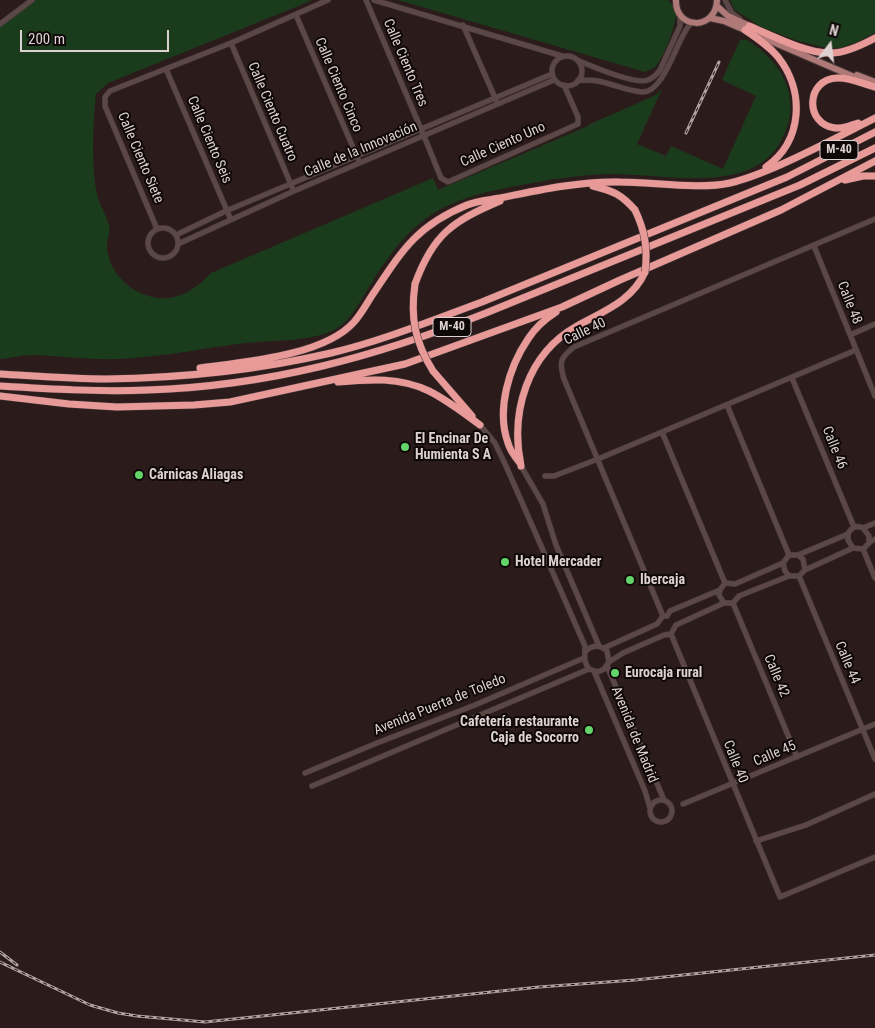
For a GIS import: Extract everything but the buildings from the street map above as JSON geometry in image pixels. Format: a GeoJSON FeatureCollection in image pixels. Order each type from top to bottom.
{"type":"FeatureCollection","features":[{"type":"Feature","properties":{"kind":"highway"},"geometry":{"type":"LineString","coordinates":[[747,28],[815,52],[832,53],[854,48],[875,38]]}},
{"type":"Feature","properties":{"kind":"highway"},"geometry":{"type":"LineString","coordinates":[[747,28],[778,58],[792,82],[797,104],[797,115],[789,141],[773,162],[754,176]]}},
{"type":"Feature","properties":{"kind":"highway"},"geometry":{"type":"LineString","coordinates":[[875,87],[839,77],[828,79],[815,90],[812,106],[814,115],[820,122],[836,128],[875,117]]}},
{"type":"Feature","properties":{"kind":"highway"},"geometry":{"type":"LineString","coordinates":[[148,378],[301,351],[329,341],[354,322],[398,256],[416,234],[441,217],[469,204],[517,194],[584,184],[619,182],[705,185],[730,183],[754,176],[814,150],[875,117]]}},
{"type":"Feature","properties":{"kind":"highway","name":"M-40"},"geometry":{"type":"LineString","coordinates":[[0,374],[69,378],[148,378],[244,369],[333,352],[429,322],[787,177],[875,132]]}},
{"type":"Feature","properties":{"kind":"highway","name":"M-40"},"geometry":{"type":"LineString","coordinates":[[0,386],[104,391],[206,386],[287,375],[370,354],[429,335],[486,313],[800,184],[875,148]]}},
{"type":"Feature","properties":{"kind":"highway"},"geometry":{"type":"LineString","coordinates":[[0,396],[69,404],[153,407],[194,406],[230,402],[296,386],[405,364],[562,307],[781,210],[875,161]]}},
{"type":"Feature","properties":{"kind":"highway"},"geometry":{"type":"LineString","coordinates":[[832,183],[863,176],[875,176]]}},
{"type":"Feature","properties":{"kind":"highway"},"geometry":{"type":"LineString","coordinates":[[521,466],[517,445],[518,418],[525,388],[540,359],[558,339],[629,297],[640,284],[645,272],[647,260],[646,240],[635,210],[625,199],[613,191],[584,184]]}},
{"type":"Feature","properties":{"kind":"highway"},"geometry":{"type":"LineString","coordinates":[[480,425],[433,371],[423,356],[415,331],[412,305],[416,284],[424,261],[437,240],[455,224],[476,212],[517,194]]}},
{"type":"Feature","properties":{"kind":"highway"},"geometry":{"type":"LineString","coordinates":[[521,466],[507,443],[504,424],[504,404],[509,380],[528,339],[543,321],[562,307]]}},
{"type":"Feature","properties":{"kind":"highway"},"geometry":{"type":"LineString","coordinates":[[0,370],[69,378]]}},
{"type":"Feature","properties":{"kind":"highway"},"geometry":{"type":"LineString","coordinates":[[296,386],[369,379],[398,381],[429,391],[456,407],[480,425]]}},
{"type":"Feature","properties":{"kind":"main road"},"geometry":{"type":"LineString","coordinates":[[676,0],[680,15],[691,22],[698,23],[710,18],[747,28],[875,82]]}},
{"type":"Feature","properties":{"kind":"main road"},"geometry":{"type":"LineString","coordinates":[[710,18],[717,3],[728,16],[747,28],[875,87]]}},
{"type":"Feature","properties":{"kind":"street"},"geometry":{"type":"LineString","coordinates":[[0,24],[32,0]]}},
{"type":"Feature","properties":{"kind":"street"},"geometry":{"type":"LineString","coordinates":[[166,69],[231,43],[328,0]]}},
{"type":"Feature","properties":{"kind":"street","name":"Calle Ciento Tres"},"geometry":{"type":"LineString","coordinates":[[366,0],[424,136]]}},
{"type":"Feature","properties":{"kind":"street"},"geometry":{"type":"LineString","coordinates":[[374,0],[562,56],[570,56],[632,80],[647,81],[660,70],[680,26],[680,15]]}},
{"type":"Feature","properties":{"kind":"street"},"geometry":{"type":"LineString","coordinates":[[725,0],[732,13],[747,28]]}},
{"type":"Feature","properties":{"kind":"street","name":"Calle Ciento Cinco"},"geometry":{"type":"LineString","coordinates":[[296,15],[360,163]]}},
{"type":"Feature","properties":{"kind":"street"},"geometry":{"type":"LineString","coordinates":[[578,80],[596,80],[633,91],[646,92],[656,87],[685,29],[691,22]]}},
{"type":"Feature","properties":{"kind":"street"},"geometry":{"type":"LineString","coordinates":[[463,25],[497,105]]}},
{"type":"Feature","properties":{"kind":"street","name":"Calle Ciento Cuatro"},"geometry":{"type":"LineString","coordinates":[[231,43],[294,191]]}},
{"type":"Feature","properties":{"kind":"street"},"geometry":{"type":"LineString","coordinates":[[562,56],[552,65],[553,77],[564,86],[572,85],[578,80],[582,72],[577,60]]}},
{"type":"Feature","properties":{"kind":"street","name":"Calle Ciento Siete"},"geometry":{"type":"LineString","coordinates":[[157,229],[105,106],[105,97],[110,91],[166,69]]}},
{"type":"Feature","properties":{"kind":"street","name":"Calle Ciento Seis"},"geometry":{"type":"LineString","coordinates":[[166,69],[231,220]]}},
{"type":"Feature","properties":{"kind":"street","name":"Calle de la Innovación"},"geometry":{"type":"LineString","coordinates":[[176,235],[226,211],[495,99],[553,77]]}},
{"type":"Feature","properties":{"kind":"street","name":"Calle de la Innovación"},"geometry":{"type":"LineString","coordinates":[[178,244],[294,191],[497,105],[553,77]]}},
{"type":"Feature","properties":{"kind":"street","name":"Calle Ciento Uno"},"geometry":{"type":"LineString","coordinates":[[424,136],[441,178],[448,182],[578,124],[578,117],[564,86]]}},
{"type":"Feature","properties":{"kind":"street","name":"Calle 40"},"geometry":{"type":"LineString","coordinates":[[670,619],[564,379],[560,365],[564,355],[574,347],[875,219]]}},
{"type":"Feature","properties":{"kind":"street"},"geometry":{"type":"LineString","coordinates":[[168,228],[176,235],[177,249],[164,258],[154,255],[148,241],[149,236],[157,229],[168,228]]}},
{"type":"Feature","properties":{"kind":"street","name":"Calle 48"},"geometry":{"type":"LineString","coordinates":[[814,246],[875,396]]}},
{"type":"Feature","properties":{"kind":"street"},"geometry":{"type":"LineString","coordinates":[[850,335],[875,324]]}},
{"type":"Feature","properties":{"kind":"street"},"geometry":{"type":"LineString","coordinates":[[546,476],[554,476],[598,459],[856,350]]}},
{"type":"Feature","properties":{"kind":"street","name":"Calle 46"},"geometry":{"type":"LineString","coordinates":[[792,378],[854,527]]}},
{"type":"Feature","properties":{"kind":"street"},"geometry":{"type":"LineString","coordinates":[[727,405],[789,555]]}},
{"type":"Feature","properties":{"kind":"street"},"geometry":{"type":"LineString","coordinates":[[480,425],[495,443],[506,466],[585,646],[585,664],[591,670],[604,669],[623,653],[667,634],[670,611],[720,590],[725,584]]}},
{"type":"Feature","properties":{"kind":"street"},"geometry":{"type":"LineString","coordinates":[[662,432],[725,584]]}},
{"type":"Feature","properties":{"kind":"street"},"geometry":{"type":"LineString","coordinates":[[521,466],[543,504],[556,545],[601,647],[609,657],[608,664]]}},
{"type":"Feature","properties":{"kind":"street"},"geometry":{"type":"LineString","coordinates":[[863,528],[875,523]]}},
{"type":"Feature","properties":{"kind":"street"},"geometry":{"type":"LineString","coordinates":[[584,655],[592,646],[601,647],[670,619],[724,602],[733,603],[739,596],[789,576],[799,576],[805,570],[854,548],[863,549],[872,540],[863,528],[859,526],[854,527],[848,534],[848,540],[854,548]]}},
{"type":"Feature","properties":{"kind":"street"},"geometry":{"type":"LineString","coordinates":[[789,555],[798,555],[848,534]]}},
{"type":"Feature","properties":{"kind":"street"},"geometry":{"type":"LineString","coordinates":[[863,549],[875,578]]}},
{"type":"Feature","properties":{"kind":"street"},"geometry":{"type":"LineString","coordinates":[[725,584],[735,584],[783,563],[789,555]]}},
{"type":"Feature","properties":{"kind":"street"},"geometry":{"type":"LineString","coordinates":[[798,555],[803,559],[805,570]]}},
{"type":"Feature","properties":{"kind":"street"},"geometry":{"type":"LineString","coordinates":[[783,563],[784,571],[789,576]]}},
{"type":"Feature","properties":{"kind":"street","name":"Calle 44"},"geometry":{"type":"LineString","coordinates":[[799,576],[875,758]]}},
{"type":"Feature","properties":{"kind":"street"},"geometry":{"type":"LineString","coordinates":[[735,584],[739,591],[739,596]]}},
{"type":"Feature","properties":{"kind":"street"},"geometry":{"type":"LineString","coordinates":[[720,590],[719,595],[724,602]]}},
{"type":"Feature","properties":{"kind":"street","name":"Calle 42"},"geometry":{"type":"LineString","coordinates":[[733,603],[797,757]]}},
{"type":"Feature","properties":{"kind":"street","name":"Calle 40"},"geometry":{"type":"LineString","coordinates":[[658,624],[658,629],[667,634],[780,897],[875,857]]}},
{"type":"Feature","properties":{"kind":"street","name":"Avenida Puerta de Toledo"},"geometry":{"type":"LineString","coordinates":[[305,773],[474,705],[584,655]]}},
{"type":"Feature","properties":{"kind":"street","name":"Avenida de Madrid"},"geometry":{"type":"LineString","coordinates":[[608,664],[664,800]]}},
{"type":"Feature","properties":{"kind":"street","name":"Avenida Puerta de Toledo"},"geometry":{"type":"LineString","coordinates":[[312,786],[591,670]]}},
{"type":"Feature","properties":{"kind":"street","name":"Avenida de Madrid"},"geometry":{"type":"LineString","coordinates":[[591,670],[645,791],[650,808]]}},
{"type":"Feature","properties":{"kind":"street","name":"Calle 45"},"geometry":{"type":"LineString","coordinates":[[683,804],[875,724]]}},
{"type":"Feature","properties":{"kind":"street"},"geometry":{"type":"LineString","coordinates":[[756,841],[806,825],[875,794]]}},
{"type":"Feature","properties":{"kind":"street"},"geometry":{"type":"LineString","coordinates":[[657,800],[664,800],[670,805],[672,812],[670,819],[659,823],[650,816],[650,808],[657,800]]}},
{"type":"Feature","properties":{"kind":"green space"},"geometry":{"type":"Polygon","coordinates":[[[35,0],[313,0],[108,83],[96,94],[93,131],[95,183],[98,198],[109,226],[107,249],[109,258],[124,282],[140,293],[158,298],[181,295],[200,284],[211,273],[433,178],[438,190],[588,126],[656,95],[662,89],[637,144],[666,156],[671,146],[723,169],[756,96],[722,80],[740,40],[747,41],[766,54],[780,71],[788,91],[790,113],[788,124],[776,148],[759,164],[738,173],[713,178],[609,174],[574,177],[490,192],[467,198],[448,206],[430,216],[400,243],[346,322],[324,334],[302,339],[246,343],[135,358],[98,359],[26,355],[0,359],[0,26],[35,0]]]}},
{"type":"Feature","properties":{"kind":"green space"},"geometry":{"type":"Polygon","coordinates":[[[398,0],[668,0],[675,9],[676,18],[669,41],[659,62],[655,67],[645,72],[398,0]]]}},
{"type":"Feature","properties":{"kind":"green space"},"geometry":{"type":"Polygon","coordinates":[[[730,0],[875,0],[875,33],[841,48],[822,47],[795,40],[761,27],[735,10],[730,0]]]}},
{"type":"Feature","properties":{"kind":"railway"},"geometry":{"type":"LineString","coordinates":[[686,133],[719,62]]}},
{"type":"Feature","properties":{"kind":"railway"},"geometry":{"type":"LineString","coordinates":[[0,952],[17,965]]}},
{"type":"Feature","properties":{"kind":"railway"},"geometry":{"type":"LineString","coordinates":[[0,962],[90,1005],[137,1016],[205,1022],[539,987],[635,980],[875,955]]}},
{"type":"Feature","properties":{"kind":"place","name":"El Encinar De Humienta S A"},"geometry":{"type":"Point","coordinates":[405,447]}},
{"type":"Feature","properties":{"kind":"place","name":"Cárnicas Aliagas"},"geometry":{"type":"Point","coordinates":[139,475]}},
{"type":"Feature","properties":{"kind":"place","name":"Hotel Mercader"},"geometry":{"type":"Point","coordinates":[505,562]}},
{"type":"Feature","properties":{"kind":"place","name":"Ibercaja"},"geometry":{"type":"Point","coordinates":[630,580]}},
{"type":"Feature","properties":{"kind":"place","name":"Eurocaja rural"},"geometry":{"type":"Point","coordinates":[615,673]}},
{"type":"Feature","properties":{"kind":"place","name":"Cafetería restaurante Caja de Socorro"},"geometry":{"type":"Point","coordinates":[589,730]}}]}
